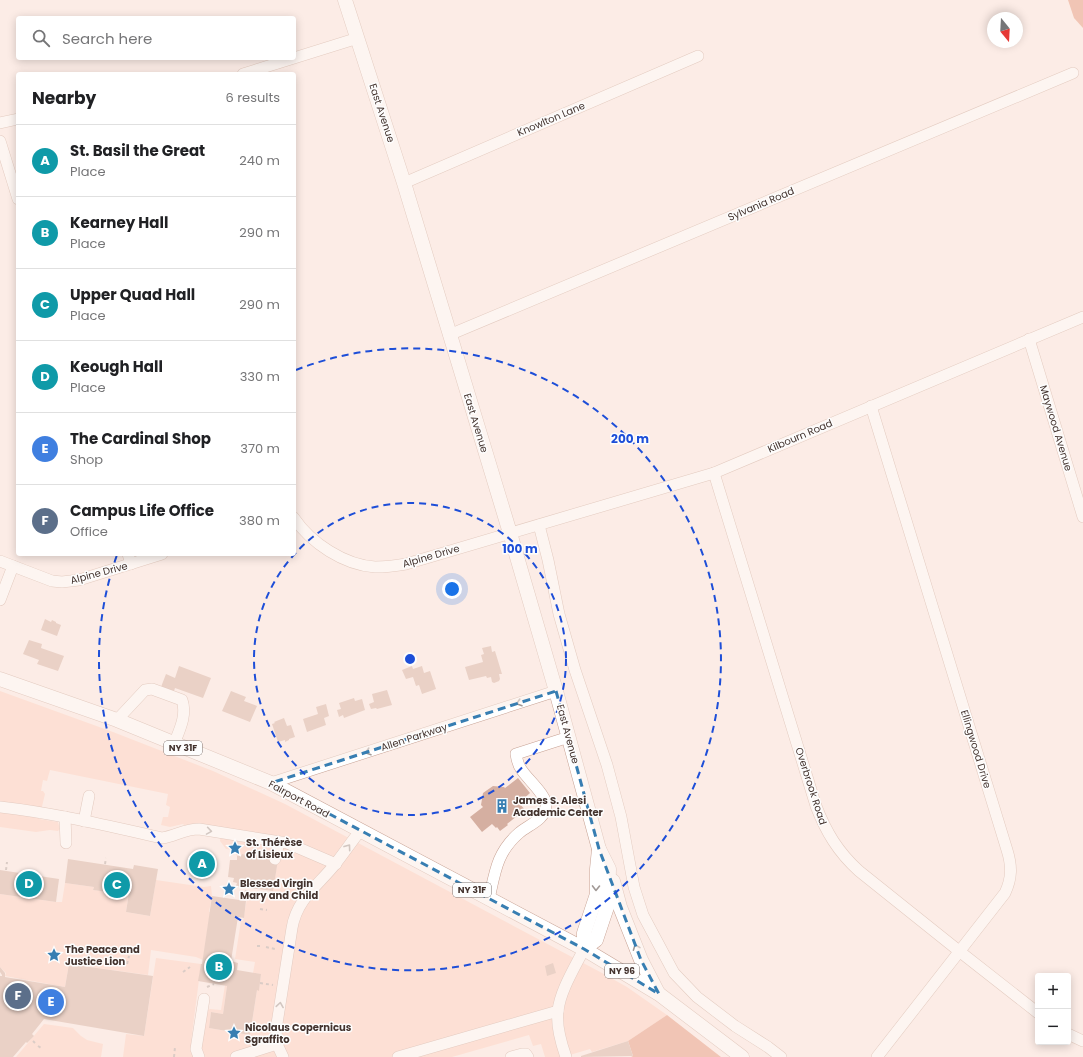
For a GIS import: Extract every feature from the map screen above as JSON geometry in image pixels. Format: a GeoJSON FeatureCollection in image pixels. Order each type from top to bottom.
{"type":"FeatureCollection","features":[{"type":"Feature","properties":{"kind":"main road","name":"East Avenue"},"geometry":{"type":"LineString","coordinates":[[345,0],[404,183],[510,533],[569,737],[599,849],[609,869],[608,904],[596,940],[584,949]]}},
{"type":"Feature","properties":{"kind":"main road","name":"Fairport Road"},"geometry":{"type":"LineString","coordinates":[[0,679],[117,720],[272,784],[584,949]]}},
{"type":"Feature","properties":{"kind":"main road","name":"East Avenue"},"geometry":{"type":"LineString","coordinates":[[584,949],[584,933],[597,894],[596,869],[599,849]]}},
{"type":"Feature","properties":{"kind":"main road","name":"NY 96"},"geometry":{"type":"LineString","coordinates":[[609,869],[620,907],[641,960],[659,994]]}},
{"type":"Feature","properties":{"kind":"main road","name":"NY 96"},"geometry":{"type":"LineString","coordinates":[[584,949],[659,994],[742,1057]]}},
{"type":"Feature","properties":{"kind":"street"},"geometry":{"type":"LineString","coordinates":[[296,57],[358,38]]}},
{"type":"Feature","properties":{"kind":"street","name":"Knowlton Lane"},"geometry":{"type":"LineString","coordinates":[[404,183],[698,56]]}},
{"type":"Feature","properties":{"kind":"street"},"geometry":{"type":"LineString","coordinates":[[249,72],[288,60]]}},
{"type":"Feature","properties":{"kind":"street","name":"Sylvania Road"},"geometry":{"type":"LineString","coordinates":[[449,335],[1073,72]]}},
{"type":"Feature","properties":{"kind":"street"},"geometry":{"type":"LineString","coordinates":[[0,123],[16,119]]}},
{"type":"Feature","properties":{"kind":"street"},"geometry":{"type":"LineString","coordinates":[[0,141],[16,193]]}},
{"type":"Feature","properties":{"kind":"street","name":"Kilbourn Road"},"geometry":{"type":"LineString","coordinates":[[510,533],[714,473],[1083,317]]}},
{"type":"Feature","properties":{"kind":"street","name":"Maywood Avenue"},"geometry":{"type":"LineString","coordinates":[[1029,339],[1083,517]]}},
{"type":"Feature","properties":{"kind":"street","name":"Ellingwood Drive"},"geometry":{"type":"LineString","coordinates":[[871,406],[1010,862],[1012,874],[1006,893],[877,1057]]}},
{"type":"Feature","properties":{"kind":"street","name":"Overbrook Road"},"geometry":{"type":"LineString","coordinates":[[714,473],[816,806],[827,833],[848,862],[1035,1011]]}},
{"type":"Feature","properties":{"kind":"street","name":"Alpine Drive"},"geometry":{"type":"LineString","coordinates":[[296,522],[320,545],[330,552],[350,561],[373,567],[406,564],[510,533]]}},
{"type":"Feature","properties":{"kind":"street"},"geometry":{"type":"LineString","coordinates":[[539,525],[548,560],[558,614],[607,765],[621,817],[634,887],[643,915],[674,973],[697,997],[735,1026],[781,1057]]}},
{"type":"Feature","properties":{"kind":"street","name":"Alpine Drive"},"geometry":{"type":"LineString","coordinates":[[0,561],[52,581],[62,582],[79,580],[129,559],[149,556]]}},
{"type":"Feature","properties":{"kind":"street"},"geometry":{"type":"LineString","coordinates":[[0,600],[13,566]]}},
{"type":"Feature","properties":{"kind":"street"},"geometry":{"type":"LineString","coordinates":[[117,720],[145,690],[152,689],[182,700],[185,708],[184,718],[174,744]]}},
{"type":"Feature","properties":{"kind":"street","name":"Allen Parkway"},"geometry":{"type":"LineString","coordinates":[[272,784],[556,691]]}},
{"type":"Feature","properties":{"kind":"street"},"geometry":{"type":"LineString","coordinates":[[489,899],[497,861],[508,843],[519,833],[538,820],[544,813],[546,806],[544,798],[520,768],[516,754],[569,737]]}},
{"type":"Feature","properties":{"kind":"street"},"geometry":{"type":"LineString","coordinates":[[84,821],[89,796]]}},
{"type":"Feature","properties":{"kind":"street"},"geometry":{"type":"LineString","coordinates":[[0,806],[65,817],[162,838],[172,837],[190,829],[198,829],[279,842],[298,847],[336,864]]}},
{"type":"Feature","properties":{"kind":"street"},"geometry":{"type":"LineString","coordinates":[[65,817],[66,843]]}},
{"type":"Feature","properties":{"kind":"street"},"geometry":{"type":"LineString","coordinates":[[283,1057],[277,1044],[276,1030],[292,928],[296,913],[300,903],[336,864],[360,831]]}},
{"type":"Feature","properties":{"kind":"street"},"geometry":{"type":"LineString","coordinates":[[275,859],[279,842]]}},
{"type":"Feature","properties":{"kind":"street"},"geometry":{"type":"LineString","coordinates":[[566,1057],[561,1043],[558,1011],[567,984],[584,949]]}},
{"type":"Feature","properties":{"kind":"street"},"geometry":{"type":"LineString","coordinates":[[199,1057],[196,1049],[204,999]]}},
{"type":"Feature","properties":{"kind":"street"},"geometry":{"type":"LineString","coordinates":[[398,1057],[558,1011]]}},
{"type":"Feature","properties":{"kind":"street"},"geometry":{"type":"LineString","coordinates":[[1071,1035],[1083,1041]]}},
{"type":"Feature","properties":{"kind":"street"},"geometry":{"type":"LineString","coordinates":[[236,1057],[277,1044]]}},
{"type":"Feature","properties":{"kind":"street"},"geometry":{"type":"LineString","coordinates":[[511,1057],[522,1054],[526,1054],[528,1057]]}},
{"type":"Feature","properties":{"kind":"path"},"geometry":{"type":"LineString","coordinates":[[105,864],[106,858]]}},
{"type":"Feature","properties":{"kind":"path"},"geometry":{"type":"LineString","coordinates":[[6,870],[7,862]]}},
{"type":"Feature","properties":{"kind":"path"},"geometry":{"type":"LineString","coordinates":[[189,879],[194,880]]}},
{"type":"Feature","properties":{"kind":"path"},"geometry":{"type":"LineString","coordinates":[[245,891],[249,892]]}},
{"type":"Feature","properties":{"kind":"path"},"geometry":{"type":"LineString","coordinates":[[260,909],[267,910]]}},
{"type":"Feature","properties":{"kind":"path"},"geometry":{"type":"LineString","coordinates":[[266,947],[275,948]]}},
{"type":"Feature","properties":{"kind":"path"},"geometry":{"type":"LineString","coordinates":[[127,964],[129,956]]}},
{"type":"Feature","properties":{"kind":"path"},"geometry":{"type":"LineString","coordinates":[[183,972],[190,967]]}},
{"type":"Feature","properties":{"kind":"path"},"geometry":{"type":"LineString","coordinates":[[260,983],[273,985]]}},
{"type":"Feature","properties":{"kind":"path"},"geometry":{"type":"LineString","coordinates":[[207,987],[214,984]]}},
{"type":"Feature","properties":{"kind":"path"},"geometry":{"type":"LineString","coordinates":[[174,1057],[175,1047]]}},
{"type":"Feature","properties":{"kind":"highlighted area"},"geometry":{"type":"Polygon","coordinates":[[[556,691],[599,849],[641,960],[659,994],[584,949],[271,783],[556,691]]]}},
{"type":"Feature","properties":{"kind":"shaded area"},"geometry":{"type":"Polygon","coordinates":[[[1068,0],[1083,0],[1083,28],[1074,18],[1068,0]]]}},
{"type":"Feature","properties":{"kind":"shaded area"},"geometry":{"type":"Polygon","coordinates":[[[0,691],[113,732],[213,771],[285,804],[602,973],[627,987],[667,1015],[628,1041],[592,1052],[590,1049],[563,1057],[545,1057],[541,1044],[533,1046],[529,1035],[452,1057],[123,1057],[126,1034],[144,1036],[156,958],[201,964],[191,1042],[201,1044],[207,1011],[210,1009],[221,1010],[225,985],[227,986],[223,1014],[211,1012],[209,1028],[250,1035],[261,974],[253,973],[255,962],[235,959],[241,921],[243,921],[248,893],[260,895],[261,893],[272,894],[278,860],[242,854],[241,856],[237,856],[233,850],[226,849],[220,841],[222,828],[198,824],[183,824],[170,827],[161,825],[163,817],[168,817],[170,807],[166,805],[168,794],[50,770],[47,781],[43,780],[41,791],[45,794],[39,819],[58,822],[60,829],[58,831],[50,830],[36,832],[0,827],[0,691]]]}},
{"type":"Feature","properties":{"kind":"shaded area"},"geometry":{"type":"Polygon","coordinates":[[[156,880],[204,887],[211,886],[212,896],[203,960],[196,957],[151,950],[148,975],[69,964],[65,987],[5,976],[6,973],[0,967],[0,894],[62,902],[65,883],[94,887],[93,890],[107,892],[108,890],[129,893],[126,912],[150,916],[156,880]]]}},
{"type":"Feature","properties":{"kind":"shaded area"},"geometry":{"type":"Polygon","coordinates":[[[667,1015],[721,1057],[631,1057],[633,1056],[628,1041],[667,1015]]]}},
{"type":"Feature","properties":{"kind":"shaded area"},"geometry":{"type":"Polygon","coordinates":[[[44,1024],[73,1028],[87,1040],[103,1044],[101,1057],[16,1057],[44,1024]]]}},
{"type":"Feature","properties":{"kind":"building"},"geometry":{"type":"Polygon","coordinates":[[[45,619],[51,622],[52,620],[61,625],[57,636],[41,630],[45,619]]]}},
{"type":"Feature","properties":{"kind":"building"},"geometry":{"type":"Polygon","coordinates":[[[29,640],[42,644],[41,648],[64,656],[58,671],[37,664],[39,660],[23,654],[29,640]]]}},
{"type":"Feature","properties":{"kind":"building"},"geometry":{"type":"Polygon","coordinates":[[[491,646],[492,652],[495,651],[502,674],[499,674],[499,681],[494,683],[492,682],[491,677],[487,678],[486,676],[469,680],[465,667],[483,662],[481,655],[484,654],[482,648],[491,646]]]}},
{"type":"Feature","properties":{"kind":"building"},"geometry":{"type":"Polygon","coordinates":[[[179,666],[211,678],[203,698],[175,688],[174,691],[161,687],[166,674],[175,678],[179,666]]]}},
{"type":"Feature","properties":{"kind":"building"},"geometry":{"type":"Polygon","coordinates":[[[412,666],[413,669],[422,666],[424,673],[430,671],[436,689],[422,694],[419,685],[416,686],[413,677],[406,679],[402,670],[412,666]]]}},
{"type":"Feature","properties":{"kind":"building"},"geometry":{"type":"Polygon","coordinates":[[[387,690],[392,705],[371,709],[369,704],[374,702],[372,694],[387,690]]]}},
{"type":"Feature","properties":{"kind":"building"},"geometry":{"type":"Polygon","coordinates":[[[231,691],[246,697],[244,701],[257,706],[250,722],[222,711],[231,691]]]}},
{"type":"Feature","properties":{"kind":"building"},"geometry":{"type":"Polygon","coordinates":[[[354,698],[355,701],[362,699],[365,710],[344,718],[343,715],[339,717],[337,710],[341,709],[339,703],[354,698]]]}},
{"type":"Feature","properties":{"kind":"building"},"geometry":{"type":"Polygon","coordinates":[[[326,704],[329,716],[324,718],[326,725],[307,732],[303,719],[318,714],[316,707],[326,704]]]}},
{"type":"Feature","properties":{"kind":"building"},"geometry":{"type":"Polygon","coordinates":[[[284,718],[287,726],[291,725],[295,737],[285,742],[285,740],[278,742],[272,724],[284,718]]]}},
{"type":"Feature","properties":{"kind":"building","name":"James S. Alesi Academic Center"},"geometry":{"type":"Polygon","coordinates":[[[518,778],[530,793],[519,803],[526,811],[518,817],[517,816],[500,831],[492,824],[482,832],[470,817],[483,807],[481,805],[483,793],[493,786],[505,788],[518,778]]]}},
{"type":"Feature","properties":{"kind":"building"},"geometry":{"type":"Polygon","coordinates":[[[242,854],[278,860],[273,891],[236,886],[237,883],[233,882],[234,878],[228,877],[230,860],[237,860],[237,856],[241,856],[242,854]]]}},
{"type":"Feature","properties":{"kind":"building"},"geometry":{"type":"Polygon","coordinates":[[[68,859],[133,869],[134,865],[158,869],[150,916],[126,912],[129,893],[108,890],[107,892],[93,890],[94,887],[65,883],[68,859]]]}},
{"type":"Feature","properties":{"kind":"building"},"geometry":{"type":"Polygon","coordinates":[[[0,870],[59,879],[56,902],[0,894],[0,870]]]}},
{"type":"Feature","properties":{"kind":"building"},"geometry":{"type":"Polygon","coordinates":[[[212,896],[246,901],[244,918],[238,917],[231,961],[238,963],[237,970],[261,974],[250,1035],[209,1028],[211,1012],[223,1014],[227,986],[198,981],[212,896]]]}},
{"type":"Feature","properties":{"kind":"building"},"geometry":{"type":"Polygon","coordinates":[[[553,963],[556,973],[547,976],[545,966],[553,963]]]}},
{"type":"Feature","properties":{"kind":"building"},"geometry":{"type":"Polygon","coordinates":[[[69,964],[153,976],[144,1036],[44,1019],[32,1034],[34,1036],[27,1043],[26,1042],[13,1057],[0,1057],[0,976],[2,975],[0,972],[0,967],[5,973],[5,977],[65,987],[69,964]]]}},
{"type":"Feature","properties":{"kind":"building"},"geometry":{"type":"Polygon","coordinates":[[[628,1041],[633,1056],[581,1057],[581,1056],[628,1041]]]}},
{"type":"Feature","properties":{"kind":"place","name":"James S. Alesi Academic Center"},"geometry":{"type":"Point","coordinates":[502,806]}},
{"type":"Feature","properties":{"kind":"place","name":"St. Thérèse of Lisieux"},"geometry":{"type":"Point","coordinates":[235,848]}},
{"type":"Feature","properties":{"kind":"place","name":"St. Basil the Great"},"geometry":{"type":"Point","coordinates":[202,864]}},
{"type":"Feature","properties":{"kind":"place","name":"Keough Hall"},"geometry":{"type":"Point","coordinates":[29,884]}},
{"type":"Feature","properties":{"kind":"place","name":"Upper Quad Hall"},"geometry":{"type":"Point","coordinates":[117,885]}},
{"type":"Feature","properties":{"kind":"place","name":"Blessed Virgin Mary and Child"},"geometry":{"type":"Point","coordinates":[229,889]}},
{"type":"Feature","properties":{"kind":"place","name":"The Peace and Justice Lion"},"geometry":{"type":"Point","coordinates":[54,955]}},
{"type":"Feature","properties":{"kind":"place","name":"Kearney Hall"},"geometry":{"type":"Point","coordinates":[219,967]}},
{"type":"Feature","properties":{"kind":"place","name":"Campus Life Office"},"geometry":{"type":"Point","coordinates":[18,996]}},
{"type":"Feature","properties":{"kind":"place","name":"The Cardinal Shop"},"geometry":{"type":"Point","coordinates":[51,1002]}},
{"type":"Feature","properties":{"kind":"place","name":"Nicolaus Copernicus Sgraffito"},"geometry":{"type":"Point","coordinates":[234,1033]}}]}
